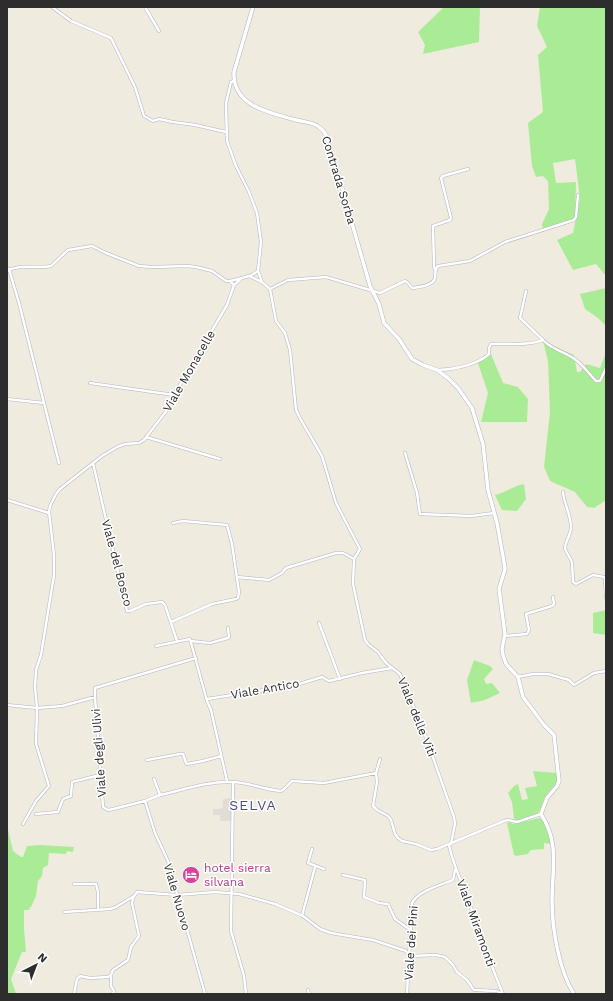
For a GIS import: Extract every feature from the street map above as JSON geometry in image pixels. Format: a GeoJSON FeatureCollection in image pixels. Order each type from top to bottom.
{"type":"FeatureCollection","features":[{"type":"Feature","properties":{"kind":"street"},"geometry":{"type":"LineString","coordinates":[[52,7],[71,21],[111,38],[135,87],[144,116],[153,121],[160,119],[226,132]]}},
{"type":"Feature","properties":{"kind":"street"},"geometry":{"type":"LineString","coordinates":[[145,7],[159,31]]}},
{"type":"Feature","properties":{"kind":"street"},"geometry":{"type":"LineString","coordinates":[[253,7],[238,54],[234,72],[234,81],[231,82],[226,103],[226,132],[227,141],[236,166],[258,213],[262,242],[258,271],[262,282]]}},
{"type":"Feature","properties":{"kind":"street","name":"Contrada Sorba"},"geometry":{"type":"LineString","coordinates":[[234,81],[236,89],[243,98],[255,107],[272,114],[315,124],[324,132],[329,142],[372,291],[379,304],[384,323],[399,339],[412,359],[418,363],[438,370],[458,388],[472,408],[483,444],[488,490],[497,523],[504,562],[505,570],[499,589],[504,636],[502,648],[506,664],[518,677]]}},
{"type":"Feature","properties":{"kind":"street"},"geometry":{"type":"LineString","coordinates":[[249,276],[262,282],[270,288],[288,280],[326,277],[380,293],[405,281],[412,288],[430,284],[435,279],[433,226],[450,220],[451,218],[441,178],[468,168]]}},
{"type":"Feature","properties":{"kind":"street"},"geometry":{"type":"LineString","coordinates":[[435,270],[438,266],[470,261],[505,242],[574,220],[576,217],[578,195]]}},
{"type":"Feature","properties":{"kind":"street"},"geometry":{"type":"LineString","coordinates":[[59,463],[19,303],[8,270],[27,266],[51,266],[68,250],[92,246],[139,266],[196,267],[212,270],[226,281],[242,278]]}},
{"type":"Feature","properties":{"kind":"street","name":"Viale Monacelle"},"geometry":{"type":"LineString","coordinates":[[146,437],[167,410],[174,395],[227,305],[234,285],[242,278],[258,271]]}},
{"type":"Feature","properties":{"kind":"street"},"geometry":{"type":"LineString","coordinates":[[230,281],[234,285]]}},
{"type":"Feature","properties":{"kind":"street","name":"Viale delle Viti"},"geometry":{"type":"LineString","coordinates":[[270,288],[276,321],[285,333],[290,350],[296,410],[322,456],[336,503],[359,546],[359,550],[354,559],[353,584],[365,640],[378,652],[386,663],[400,674],[423,729],[454,817],[455,824],[448,845]]}},
{"type":"Feature","properties":{"kind":"street"},"geometry":{"type":"LineString","coordinates":[[526,291],[520,318],[550,347],[565,353],[578,361],[596,381],[600,381],[606,368]]}},
{"type":"Feature","properties":{"kind":"street"},"geometry":{"type":"LineString","coordinates":[[438,370],[463,366],[486,357],[489,354],[489,348],[492,344],[521,343],[529,345],[543,340]]}},
{"type":"Feature","properties":{"kind":"street"},"geometry":{"type":"LineString","coordinates":[[449,369],[449,379]]}},
{"type":"Feature","properties":{"kind":"street"},"geometry":{"type":"LineString","coordinates":[[90,383],[174,395]]}},
{"type":"Feature","properties":{"kind":"street"},"geometry":{"type":"LineString","coordinates":[[7,399],[44,403]]}},
{"type":"Feature","properties":{"kind":"street"},"geometry":{"type":"LineString","coordinates":[[23,824],[36,801],[49,786],[36,744],[37,708],[35,680],[42,655],[54,564],[49,513],[50,506],[56,494],[114,448],[125,444],[139,443],[146,437],[220,459]]}},
{"type":"Feature","properties":{"kind":"street"},"geometry":{"type":"LineString","coordinates":[[405,453],[417,493],[420,514],[472,516],[494,513]]}},
{"type":"Feature","properties":{"kind":"street","name":"Viale del Bosco"},"geometry":{"type":"LineString","coordinates":[[92,464],[127,611],[146,604],[162,602],[165,605],[177,641]]}},
{"type":"Feature","properties":{"kind":"street"},"geometry":{"type":"LineString","coordinates":[[563,492],[571,524],[570,534],[565,549],[572,562],[573,582],[576,584],[593,575],[604,577],[606,598]]}},
{"type":"Feature","properties":{"kind":"street"},"geometry":{"type":"LineString","coordinates":[[7,500],[49,513]]}},
{"type":"Feature","properties":{"kind":"street"},"geometry":{"type":"LineString","coordinates":[[171,622],[207,605],[238,598],[237,577],[227,525],[183,521],[173,523]]}},
{"type":"Feature","properties":{"kind":"street"},"geometry":{"type":"LineString","coordinates":[[237,577],[269,580],[282,573],[286,568],[336,553],[343,553],[354,559]]}},
{"type":"Feature","properties":{"kind":"street"},"geometry":{"type":"LineString","coordinates":[[504,636],[527,634],[529,630],[526,614],[552,606],[554,604],[552,597]]}},
{"type":"Feature","properties":{"kind":"street"},"geometry":{"type":"LineString","coordinates":[[319,623],[340,679]]}},
{"type":"Feature","properties":{"kind":"street"},"geometry":{"type":"LineString","coordinates":[[156,646],[189,638],[191,641],[210,643],[228,638],[228,628]]}},
{"type":"Feature","properties":{"kind":"street"},"geometry":{"type":"LineString","coordinates":[[191,641],[206,699],[211,710],[227,782]]}},
{"type":"Feature","properties":{"kind":"street"},"geometry":{"type":"LineString","coordinates":[[7,704],[37,708],[62,706],[95,697],[95,688],[196,658]]}},
{"type":"Feature","properties":{"kind":"street","name":"Viale Antico"},"geometry":{"type":"LineString","coordinates":[[206,699],[296,686],[322,676],[329,681],[392,668]]}},
{"type":"Feature","properties":{"kind":"street"},"geometry":{"type":"LineString","coordinates":[[380,759],[376,773],[377,782],[373,806],[388,816],[391,820],[395,834],[402,841],[416,844],[431,850],[448,845],[504,821],[508,820],[517,822],[541,814],[548,798],[559,781],[554,735],[544,725],[523,697],[518,677],[548,674],[569,680],[574,685],[594,673],[606,671]]}},
{"type":"Feature","properties":{"kind":"street","name":"Viale degli Ulivi"},"geometry":{"type":"LineString","coordinates":[[95,697],[103,807],[105,809],[113,809],[145,801]]}},
{"type":"Feature","properties":{"kind":"street"},"geometry":{"type":"LineString","coordinates":[[147,760],[184,754],[186,763],[188,764],[221,756]]}},
{"type":"Feature","properties":{"kind":"street"},"geometry":{"type":"LineString","coordinates":[[145,801],[160,795],[212,783],[233,782],[281,790],[292,782],[324,783],[376,773]]}},
{"type":"Feature","properties":{"kind":"street"},"geometry":{"type":"LineString","coordinates":[[36,814],[58,812],[63,798],[71,796],[72,782],[100,775]]}},
{"type":"Feature","properties":{"kind":"street"},"geometry":{"type":"LineString","coordinates":[[154,780],[160,795]]}},
{"type":"Feature","properties":{"kind":"street"},"geometry":{"type":"LineString","coordinates":[[233,782],[231,931],[244,976],[246,994]]}},
{"type":"Feature","properties":{"kind":"street","name":"Viale Nuovo"},"geometry":{"type":"LineString","coordinates":[[145,801],[155,833],[168,861],[204,994]]}},
{"type":"Feature","properties":{"kind":"street"},"geometry":{"type":"LineString","coordinates":[[541,814],[549,827],[553,846],[554,877],[552,902],[556,940],[567,981],[574,994]]}},
{"type":"Feature","properties":{"kind":"street","name":"Viale Miramonti"},"geometry":{"type":"LineString","coordinates":[[448,845],[455,868],[468,898],[495,976],[503,994]]}},
{"type":"Feature","properties":{"kind":"street"},"geometry":{"type":"LineString","coordinates":[[312,849],[308,863],[324,870]]}},
{"type":"Feature","properties":{"kind":"street"},"geometry":{"type":"LineString","coordinates":[[302,916],[315,867]]}},
{"type":"Feature","properties":{"kind":"street","name":"Viale dei Pini"},"geometry":{"type":"LineString","coordinates":[[407,994],[412,903],[415,898],[453,880],[455,868]]}},
{"type":"Feature","properties":{"kind":"street"},"geometry":{"type":"LineString","coordinates":[[343,874],[365,880],[364,897],[378,903],[388,904],[395,919],[411,929]]}},
{"type":"Feature","properties":{"kind":"street"},"geometry":{"type":"LineString","coordinates":[[74,884],[96,884],[98,892],[98,910]]}},
{"type":"Feature","properties":{"kind":"street"},"geometry":{"type":"LineString","coordinates":[[64,912],[98,910],[116,907],[134,896],[137,892],[177,895],[215,892],[232,893],[275,904],[302,916],[320,929],[331,934],[373,940],[406,951],[409,956],[436,955],[445,957],[453,965],[457,972],[467,980],[474,990],[497,991],[503,994]]}},
{"type":"Feature","properties":{"kind":"street"},"geometry":{"type":"LineString","coordinates":[[113,994],[114,991],[111,986],[111,975],[113,970],[128,960],[131,948],[139,936],[132,903],[134,896]]}},
{"type":"Feature","properties":{"kind":"street"},"geometry":{"type":"LineString","coordinates":[[74,994],[77,979],[80,976],[90,978],[108,977],[111,975]]}},
{"type":"Feature","properties":{"kind":"street"},"geometry":{"type":"LineString","coordinates":[[308,990],[309,994]]}},
{"type":"Feature","properties":{"kind":"green space"},"geometry":{"type":"Polygon","coordinates":[[[444,7],[480,7],[479,42],[423,54],[425,45],[418,32],[444,7]]]}},
{"type":"Feature","properties":{"kind":"green space"},"geometry":{"type":"Polygon","coordinates":[[[540,7],[606,7],[606,276],[596,264],[573,270],[557,240],[573,233],[580,198],[575,159],[553,163],[556,183],[576,182],[575,218],[543,230],[542,224],[549,209],[548,181],[543,176],[536,177],[532,166],[528,123],[543,112],[538,55],[547,47],[537,26],[540,7]]]}},
{"type":"Feature","properties":{"kind":"green space"},"geometry":{"type":"Polygon","coordinates":[[[606,288],[606,326],[585,309],[580,294],[606,288]]]}},
{"type":"Feature","properties":{"kind":"green space"},"geometry":{"type":"Polygon","coordinates":[[[543,341],[574,355],[577,372],[580,372],[586,364],[600,368],[606,352],[606,500],[594,508],[587,507],[575,492],[550,481],[544,467],[550,412],[548,361],[543,341]]]}},
{"type":"Feature","properties":{"kind":"green space"},"geometry":{"type":"Polygon","coordinates":[[[491,354],[503,383],[518,387],[528,399],[527,422],[481,422],[488,393],[478,363],[491,354]]]}},
{"type":"Feature","properties":{"kind":"green space"},"geometry":{"type":"Polygon","coordinates":[[[524,484],[526,499],[517,511],[502,510],[495,495],[524,484]]]}},
{"type":"Feature","properties":{"kind":"green space"},"geometry":{"type":"Polygon","coordinates":[[[606,610],[606,635],[593,633],[593,613],[606,610]]]}},
{"type":"Feature","properties":{"kind":"green space"},"geometry":{"type":"Polygon","coordinates":[[[474,660],[490,666],[493,669],[484,679],[486,684],[492,683],[500,693],[485,700],[471,703],[467,680],[474,660]]]}},
{"type":"Feature","properties":{"kind":"green space"},"geometry":{"type":"Polygon","coordinates":[[[533,771],[557,773],[557,784],[544,798],[540,811],[528,818],[515,820],[512,802],[508,793],[518,784],[522,800],[528,799],[525,788],[537,786],[533,771]]]}},
{"type":"Feature","properties":{"kind":"green space"},"geometry":{"type":"Polygon","coordinates":[[[540,818],[545,823],[551,844],[544,843],[544,849],[531,850],[528,854],[514,855],[507,823],[510,822],[513,824],[540,818]]]}},
{"type":"Feature","properties":{"kind":"green space"},"geometry":{"type":"Polygon","coordinates":[[[7,825],[13,851],[21,857],[23,857],[27,846],[40,845],[74,847],[73,852],[67,851],[66,854],[49,853],[48,865],[43,868],[42,876],[38,881],[36,896],[29,910],[24,910],[26,952],[22,952],[11,979],[16,994],[7,994],[7,825]]]}},
{"type":"Feature","properties":{"kind":"shaded area"},"geometry":{"type":"Polygon","coordinates":[[[231,798],[231,821],[220,821],[220,815],[213,815],[213,809],[223,807],[223,799],[231,798]]]}},
{"type":"Feature","properties":{"kind":"place","name":"hotel sierra silvana"},"geometry":{"type":"Point","coordinates":[191,875]}},
{"type":"Feature","properties":{"kind":"district","name":"SELVA"},"geometry":{"type":"Point","coordinates":[253,805]}}]}
